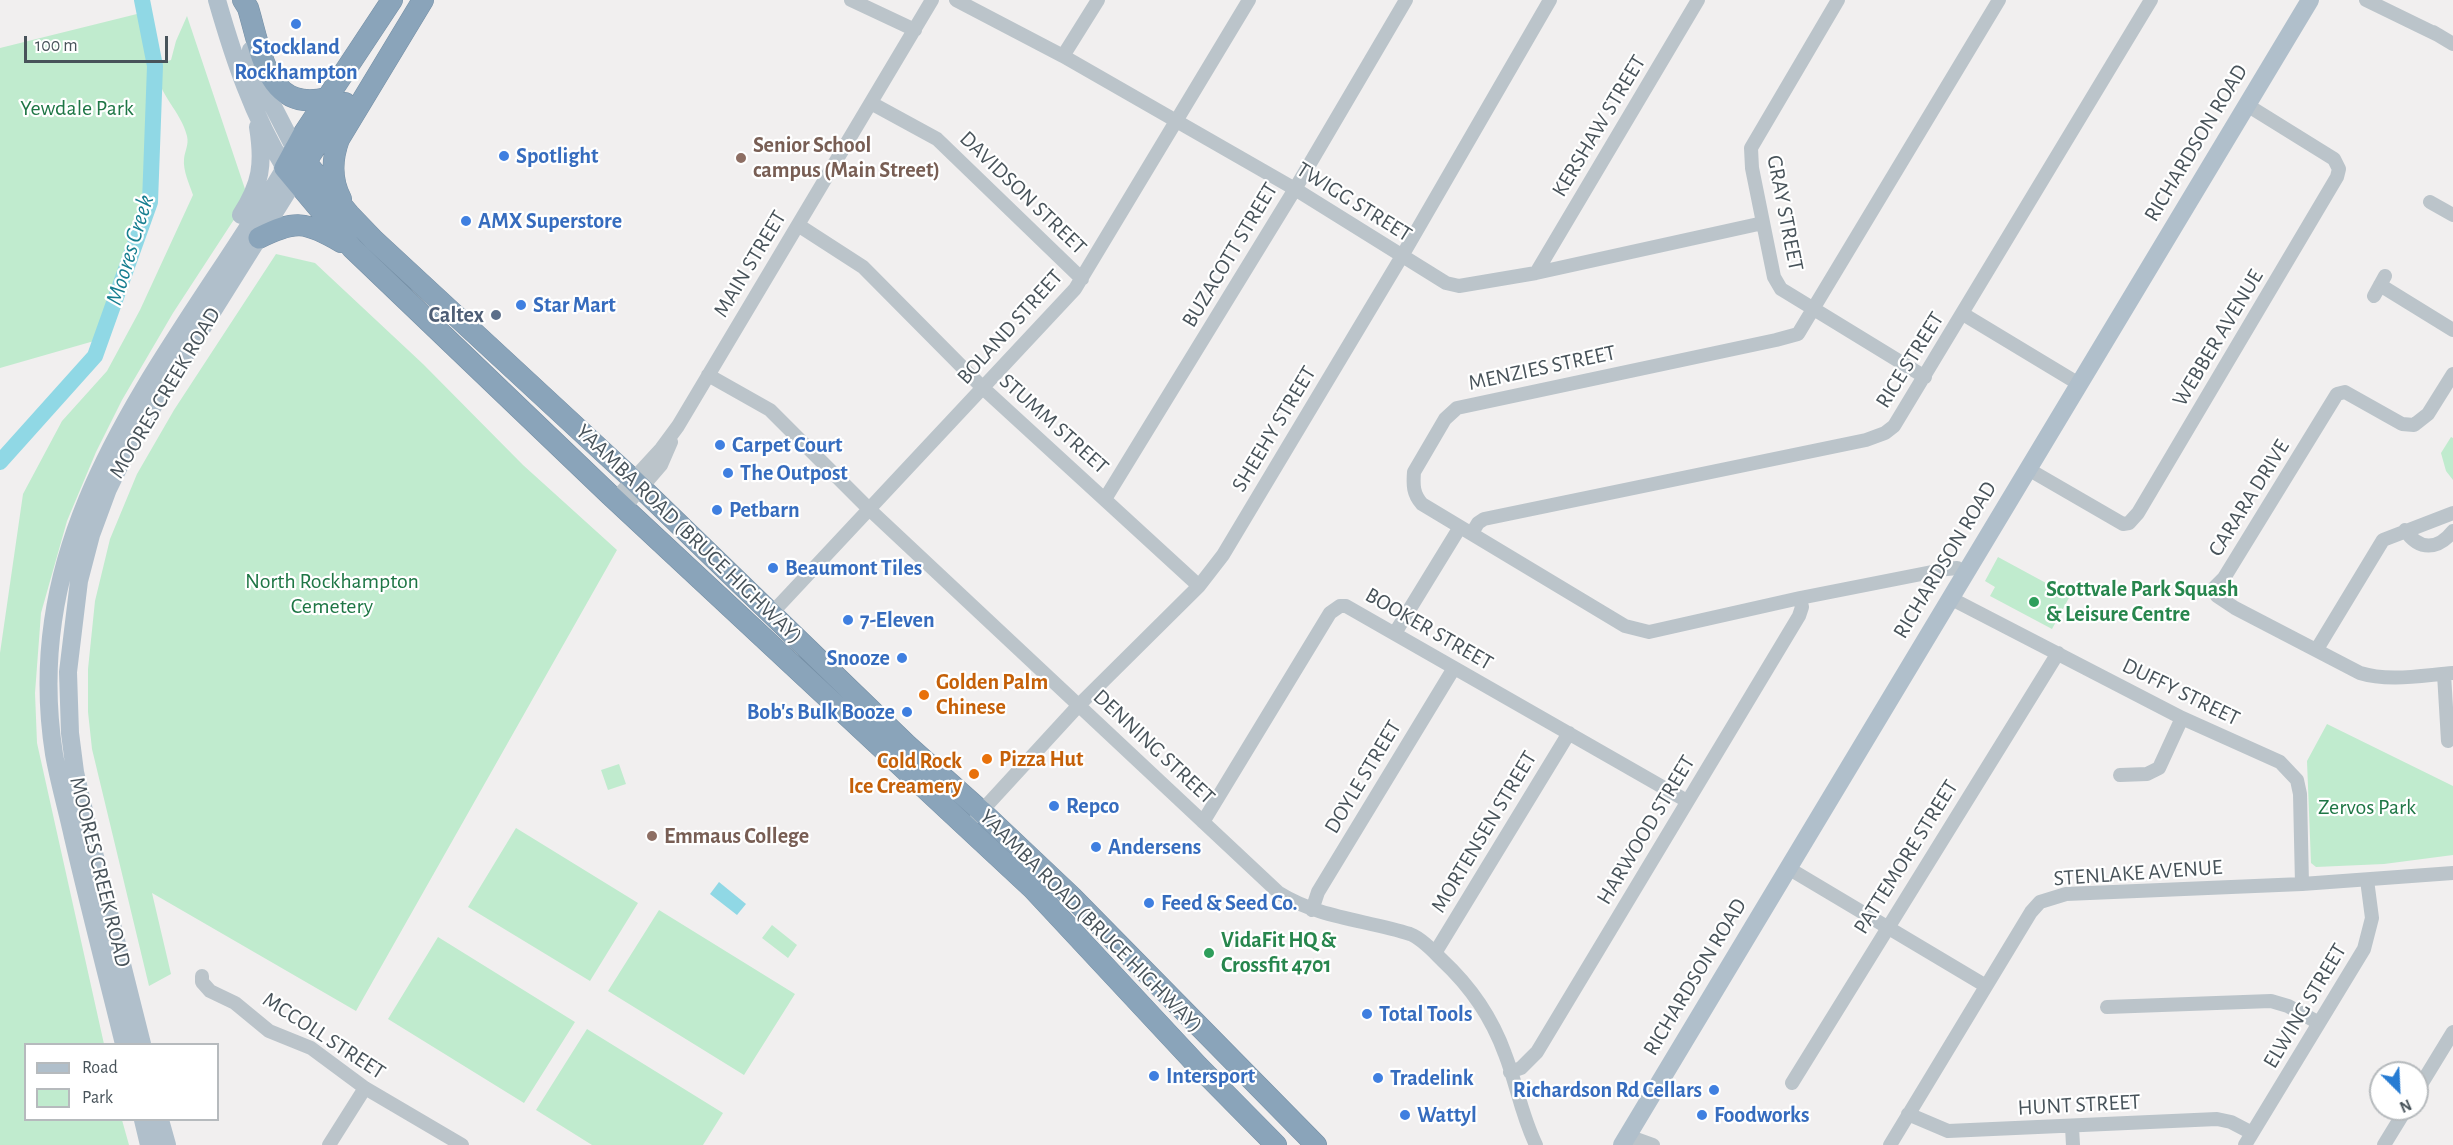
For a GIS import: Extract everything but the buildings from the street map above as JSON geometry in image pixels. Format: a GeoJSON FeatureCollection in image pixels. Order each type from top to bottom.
{"type":"FeatureCollection","features":[{"type":"Feature","properties":{"kind":"highway"},"geometry":{"type":"LineString","coordinates":[[243,0],[248,8],[269,74],[277,87],[290,97],[308,102],[327,98]]}},
{"type":"Feature","properties":{"kind":"highway","name":"MOORES CREEK ROAD"},"geometry":{"type":"LineString","coordinates":[[295,165],[327,98],[392,0]]}},
{"type":"Feature","properties":{"kind":"highway","name":"MOORES CREEK ROAD"},"geometry":{"type":"LineString","coordinates":[[295,165],[413,0]]}},
{"type":"Feature","properties":{"kind":"highway"},"geometry":{"type":"LineString","coordinates":[[349,214],[337,191],[333,162],[335,150],[362,99],[423,0]]}},
{"type":"Feature","properties":{"kind":"highway","name":"YAAMBA ROAD (BRUCE HIGHWAY)"},"geometry":{"type":"LineString","coordinates":[[295,165],[435,298],[638,484],[906,744],[1072,897],[1316,1145]]}},
{"type":"Feature","properties":{"kind":"highway","name":"YAAMBA ROAD (BRUCE HIGHWAY)"},"geometry":{"type":"LineString","coordinates":[[295,165],[352,248],[620,503],[1033,889],[1182,1050],[1276,1145]]}},
{"type":"Feature","properties":{"kind":"highway"},"geometry":{"type":"LineString","coordinates":[[259,238],[282,227],[299,224],[326,233],[352,248]]}},
{"type":"Feature","properties":{"kind":"main road"},"geometry":{"type":"LineString","coordinates":[[201,296],[231,231],[256,188],[261,160],[257,117],[241,76],[217,0]]}},
{"type":"Feature","properties":{"kind":"main road"},"geometry":{"type":"LineString","coordinates":[[235,0],[261,83],[295,165]]}},
{"type":"Feature","properties":{"kind":"main road","name":"RICHARDSON ROAD"},"geometry":{"type":"LineString","coordinates":[[1625,1141],[2310,0]]}},
{"type":"Feature","properties":{"kind":"main road"},"geometry":{"type":"LineString","coordinates":[[257,117],[295,165]]}},
{"type":"Feature","properties":{"kind":"main road","name":"MOORES CREEK ROAD"},"geometry":{"type":"LineString","coordinates":[[142,1043],[75,772],[70,733],[68,672],[72,620],[91,535],[108,489],[132,440],[259,238],[295,165]]}},
{"type":"Feature","properties":{"kind":"main road","name":"MOORES CREEK ROAD"},"geometry":{"type":"LineString","coordinates":[[124,1043],[54,753],[50,691],[55,612],[64,566],[78,521],[123,422],[201,296],[295,165]]}},
{"type":"Feature","properties":{"kind":"main road"},"geometry":{"type":"LineString","coordinates":[[143,1121],[149,1145]]}},
{"type":"Feature","properties":{"kind":"main road"},"geometry":{"type":"LineString","coordinates":[[161,1121],[167,1145]]}},
{"type":"Feature","properties":{"kind":"street"},"geometry":{"type":"LineString","coordinates":[[850,0],[915,30]]}},
{"type":"Feature","properties":{"kind":"street","name":"MAIN STREET"},"geometry":{"type":"LineString","coordinates":[[620,503],[638,484],[678,426],[932,0]]}},
{"type":"Feature","properties":{"kind":"street","name":"TWIGG STREET"},"geometry":{"type":"LineString","coordinates":[[956,0],[1064,56],[1295,189],[1446,283],[1458,286],[1536,273],[1763,223]]}},
{"type":"Feature","properties":{"kind":"street"},"geometry":{"type":"LineString","coordinates":[[1064,56],[1098,0]]}},
{"type":"Feature","properties":{"kind":"street","name":"BOLAND STREET"},"geometry":{"type":"LineString","coordinates":[[771,614],[1075,289],[1249,0]]}},
{"type":"Feature","properties":{"kind":"street","name":"BUZACOTT STREET"},"geometry":{"type":"LineString","coordinates":[[1105,499],[1295,189],[1406,0]]}},
{"type":"Feature","properties":{"kind":"street","name":"SHEEHY STREET"},"geometry":{"type":"LineString","coordinates":[[967,828],[1079,705],[1199,586],[1223,555],[1402,256],[1550,0]]}},
{"type":"Feature","properties":{"kind":"street","name":"KERSHAW STREET"},"geometry":{"type":"LineString","coordinates":[[1536,273],[1698,0]]}},
{"type":"Feature","properties":{"kind":"street","name":"GRAY STREET"},"geometry":{"type":"LineString","coordinates":[[1838,0],[1751,148],[1752,168],[1774,277],[1778,285],[1813,309],[1925,377]]}},
{"type":"Feature","properties":{"kind":"street","name":"MENZIES STREET"},"geometry":{"type":"LineString","coordinates":[[1966,572],[1957,568],[1947,568],[1649,632],[1638,631],[1625,626],[1422,504],[1413,490],[1413,481],[1414,472],[1445,419],[1457,408],[1798,334],[1999,0]]}},
{"type":"Feature","properties":{"kind":"street","name":"RICE STREET"},"geometry":{"type":"LineString","coordinates":[[1395,633],[1466,530],[1484,519],[1876,437],[1894,426],[2151,0]]}},
{"type":"Feature","properties":{"kind":"street"},"geometry":{"type":"LineString","coordinates":[[2366,0],[2440,36]]}},
{"type":"Feature","properties":{"kind":"street"},"geometry":{"type":"LineString","coordinates":[[2384,0],[2453,44]]}},
{"type":"Feature","properties":{"kind":"street","name":"DAVIDSON STREET"},"geometry":{"type":"LineString","coordinates":[[871,103],[937,139],[1082,279]]}},
{"type":"Feature","properties":{"kind":"street","name":"WEBBER AVENUE"},"geometry":{"type":"LineString","coordinates":[[2028,469],[2123,524],[2129,523],[2138,513],[2337,177],[2339,169],[2334,159],[2247,105]]}},
{"type":"Feature","properties":{"kind":"street"},"geometry":{"type":"LineString","coordinates":[[2430,202],[2453,215]]}},
{"type":"Feature","properties":{"kind":"street","name":"STUMM STREET"},"geometry":{"type":"LineString","coordinates":[[798,225],[863,267],[983,388],[1199,586]]}},
{"type":"Feature","properties":{"kind":"street"},"geometry":{"type":"LineString","coordinates":[[2380,286],[2453,330]]}},
{"type":"Feature","properties":{"kind":"street"},"geometry":{"type":"LineString","coordinates":[[1963,314],[2079,384]]}},
{"type":"Feature","properties":{"kind":"street","name":"CARARA DRIVE"},"geometry":{"type":"LineString","coordinates":[[2448,673],[2371,676],[2361,673],[2235,608],[2217,596],[2215,587],[2224,578],[2337,394],[2346,392],[2402,424],[2415,425],[2428,414],[2453,374]]}},
{"type":"Feature","properties":{"kind":"street","name":"DENNING STREET"},"geometry":{"type":"LineString","coordinates":[[708,375],[770,410],[869,509],[1279,893],[1312,910],[1412,935],[1435,953],[1464,983],[1486,1014],[1505,1054],[1522,1115],[1536,1145]]}},
{"type":"Feature","properties":{"kind":"street"},"geometry":{"type":"LineString","coordinates":[[2317,649],[2383,540],[2453,513]]}},
{"type":"Feature","properties":{"kind":"street"},"geometry":{"type":"LineString","coordinates":[[2405,530],[2419,542],[2433,546],[2442,543],[2453,531]]}},
{"type":"Feature","properties":{"kind":"street","name":"HARWOOD STREET"},"geometry":{"type":"LineString","coordinates":[[1510,1072],[1521,1068],[1537,1052],[1799,616],[1802,607],[1800,598]]}},
{"type":"Feature","properties":{"kind":"street","name":"DUFFY STREET"},"geometry":{"type":"LineString","coordinates":[[1950,598],[2182,718],[2280,762],[2297,780],[2300,794],[2302,884]]}},
{"type":"Feature","properties":{"kind":"street","name":"BOOKER STREET"},"geometry":{"type":"LineString","coordinates":[[1203,822],[1330,613],[1340,606],[1346,606],[1395,633],[1687,801]]}},
{"type":"Feature","properties":{"kind":"street","name":"PATTEMORE STREET"},"geometry":{"type":"LineString","coordinates":[[1792,1083],[2058,653]]}},
{"type":"Feature","properties":{"kind":"street","name":"DOYLE STREET"},"geometry":{"type":"LineString","coordinates":[[1312,910],[1318,892],[1454,668]]}},
{"type":"Feature","properties":{"kind":"street"},"geometry":{"type":"LineString","coordinates":[[2448,673],[2448,741]]}},
{"type":"Feature","properties":{"kind":"street"},"geometry":{"type":"LineString","coordinates":[[2120,775],[2147,774],[2159,768],[2182,718]]}},
{"type":"Feature","properties":{"kind":"street","name":"MORTENSEN STREET"},"geometry":{"type":"LineString","coordinates":[[1435,953],[1569,733]]}},
{"type":"Feature","properties":{"kind":"street"},"geometry":{"type":"LineString","coordinates":[[1788,868],[1986,986]]}},
{"type":"Feature","properties":{"kind":"street","name":"STENLAKE AVENUE"},"geometry":{"type":"LineString","coordinates":[[1890,1145],[2031,912],[2040,902],[2055,896],[2302,884],[2453,873]]}},
{"type":"Feature","properties":{"kind":"street","name":"ELWING STREET"},"geometry":{"type":"LineString","coordinates":[[2249,1139],[2368,939],[2372,918],[2367,880]]}},
{"type":"Feature","properties":{"kind":"street","name":"MCCOLL STREET"},"geometry":{"type":"LineString","coordinates":[[202,976],[202,982],[210,991],[235,1003],[271,1034],[311,1048],[365,1088],[462,1145]]}},
{"type":"Feature","properties":{"kind":"street"},"geometry":{"type":"LineString","coordinates":[[2107,1007],[2271,1001],[2288,1005],[2319,1023]]}},
{"type":"Feature","properties":{"kind":"street"},"geometry":{"type":"LineString","coordinates":[[2429,1071],[2453,1032]]}},
{"type":"Feature","properties":{"kind":"street"},"geometry":{"type":"LineString","coordinates":[[329,1145],[365,1088]]}},
{"type":"Feature","properties":{"kind":"street","name":"HUNT STREET"},"geometry":{"type":"LineString","coordinates":[[1908,1114],[1948,1131],[2217,1119],[2231,1122],[2249,1139]]}},
{"type":"Feature","properties":{"kind":"street"},"geometry":{"type":"LineString","coordinates":[[2384,1145],[2399,1121]]}},
{"type":"Feature","properties":{"kind":"street"},"geometry":{"type":"LineString","coordinates":[[2072,1127],[2073,1145]]}},
{"type":"Feature","properties":{"kind":"street"},"geometry":{"type":"LineString","coordinates":[[1625,1141],[1653,1145]]}},
{"type":"Feature","properties":{"kind":"green space","name":"Yewdale Park"},"geometry":{"type":"Polygon","coordinates":[[[145,12],[155,66],[150,202],[101,339],[0,368],[0,48],[145,12]]]}},
{"type":"Feature","properties":{"kind":"green space"},"geometry":{"type":"Polygon","coordinates":[[[187,16],[248,198],[173,313],[122,400],[96,452],[67,521],[41,613],[35,693],[37,743],[104,1043],[24,1043],[24,1121],[122,1121],[129,1145],[0,1145],[0,653],[23,494],[62,421],[107,371],[140,310],[193,195],[184,164],[187,136],[180,119],[165,95],[156,68],[157,64],[171,60],[187,16]]]}},
{"type":"Feature","properties":{"kind":"green space","name":"North Rockhampton Cemetery"},"geometry":{"type":"Polygon","coordinates":[[[276,254],[315,263],[423,364],[523,465],[617,550],[356,1011],[152,893],[171,974],[149,986],[92,749],[88,712],[88,669],[95,601],[110,539],[137,474],[174,410],[276,254]]]}},
{"type":"Feature","properties":{"kind":"green space"},"geometry":{"type":"Polygon","coordinates":[[[2451,437],[2453,438],[2453,480],[2446,471],[2441,453],[2451,437]]]}},
{"type":"Feature","properties":{"kind":"green space"},"geometry":{"type":"Polygon","coordinates":[[[1998,557],[2070,596],[2052,629],[1990,596],[1995,587],[1985,581],[1998,557]]]}},
{"type":"Feature","properties":{"kind":"green space","name":"Zervos Park"},"geometry":{"type":"Polygon","coordinates":[[[2327,724],[2453,786],[2453,855],[2384,864],[2316,867],[2311,863],[2307,761],[2327,724]]]}},
{"type":"Feature","properties":{"kind":"green space"},"geometry":{"type":"Polygon","coordinates":[[[619,764],[626,784],[608,790],[601,770],[619,764]]]}},
{"type":"Feature","properties":{"kind":"green space"},"geometry":{"type":"Polygon","coordinates":[[[516,828],[638,903],[590,981],[468,907],[516,828]]]}},
{"type":"Feature","properties":{"kind":"green space"},"geometry":{"type":"Polygon","coordinates":[[[659,910],[795,994],[744,1075],[608,991],[659,910]]]}},
{"type":"Feature","properties":{"kind":"green space"},"geometry":{"type":"Polygon","coordinates":[[[772,925],[797,945],[788,958],[762,938],[772,925]]]}},
{"type":"Feature","properties":{"kind":"green space"},"geometry":{"type":"Polygon","coordinates":[[[438,937],[575,1022],[524,1103],[388,1019],[438,937]]]}},
{"type":"Feature","properties":{"kind":"green space"},"geometry":{"type":"Polygon","coordinates":[[[587,1029],[723,1113],[703,1145],[592,1145],[536,1110],[587,1029]]]}},
{"type":"Feature","properties":{"kind":"water"},"geometry":{"type":"Polygon","coordinates":[[[719,882],[746,904],[737,915],[710,894],[719,882]]]}},
{"type":"Feature","properties":{"kind":"waterway","name":"Moores Creek"},"geometry":{"type":"LineString","coordinates":[[0,462],[95,356],[150,202],[155,66],[142,0]]}},
{"type":"Feature","properties":{"kind":"place","name":"Stockland Rockhampton"},"geometry":{"type":"Point","coordinates":[296,24]}},
{"type":"Feature","properties":{"kind":"place","name":"Spotlight"},"geometry":{"type":"Point","coordinates":[504,156]}},
{"type":"Feature","properties":{"kind":"place","name":"Senior School campus (Main Street)"},"geometry":{"type":"Point","coordinates":[741,158]}},
{"type":"Feature","properties":{"kind":"place","name":"AMX Superstore"},"geometry":{"type":"Point","coordinates":[466,221]}},
{"type":"Feature","properties":{"kind":"place","name":"Star Mart"},"geometry":{"type":"Point","coordinates":[521,305]}},
{"type":"Feature","properties":{"kind":"place","name":"Caltex"},"geometry":{"type":"Point","coordinates":[496,315]}},
{"type":"Feature","properties":{"kind":"place","name":"Carpet Court"},"geometry":{"type":"Point","coordinates":[720,445]}},
{"type":"Feature","properties":{"kind":"place","name":"The Outpost"},"geometry":{"type":"Point","coordinates":[728,473]}},
{"type":"Feature","properties":{"kind":"place","name":"Petbarn"},"geometry":{"type":"Point","coordinates":[717,510]}},
{"type":"Feature","properties":{"kind":"place","name":"Beaumont Tiles"},"geometry":{"type":"Point","coordinates":[773,568]}},
{"type":"Feature","properties":{"kind":"place","name":"Scottvale Park Squash & Leisure Centre"},"geometry":{"type":"Point","coordinates":[2034,602]}},
{"type":"Feature","properties":{"kind":"place","name":"7-Eleven"},"geometry":{"type":"Point","coordinates":[848,620]}},
{"type":"Feature","properties":{"kind":"place","name":"Snooze"},"geometry":{"type":"Point","coordinates":[902,658]}},
{"type":"Feature","properties":{"kind":"place","name":"Golden Palm Chinese"},"geometry":{"type":"Point","coordinates":[924,695]}},
{"type":"Feature","properties":{"kind":"place","name":"Bob's Bulk Booze"},"geometry":{"type":"Point","coordinates":[907,712]}},
{"type":"Feature","properties":{"kind":"place","name":"Pizza Hut"},"geometry":{"type":"Point","coordinates":[987,759]}},
{"type":"Feature","properties":{"kind":"place","name":"Cold Rock Ice Creamery"},"geometry":{"type":"Point","coordinates":[974,774]}},
{"type":"Feature","properties":{"kind":"place","name":"Repco"},"geometry":{"type":"Point","coordinates":[1054,806]}},
{"type":"Feature","properties":{"kind":"place","name":"Emmaus College"},"geometry":{"type":"Point","coordinates":[652,836]}},
{"type":"Feature","properties":{"kind":"place","name":"Andersens"},"geometry":{"type":"Point","coordinates":[1096,847]}},
{"type":"Feature","properties":{"kind":"place","name":"Feed & Seed Co."},"geometry":{"type":"Point","coordinates":[1149,903]}},
{"type":"Feature","properties":{"kind":"place","name":"VidaFit HQ & Crossfit 4701"},"geometry":{"type":"Point","coordinates":[1209,953]}},
{"type":"Feature","properties":{"kind":"place","name":"Total Tools"},"geometry":{"type":"Point","coordinates":[1367,1014]}},
{"type":"Feature","properties":{"kind":"place","name":"Intersport"},"geometry":{"type":"Point","coordinates":[1154,1076]}},
{"type":"Feature","properties":{"kind":"place","name":"Tradelink"},"geometry":{"type":"Point","coordinates":[1378,1078]}},
{"type":"Feature","properties":{"kind":"place","name":"Richardson Rd Cellars"},"geometry":{"type":"Point","coordinates":[1714,1090]}},
{"type":"Feature","properties":{"kind":"place","name":"Wattyl"},"geometry":{"type":"Point","coordinates":[1405,1115]}},
{"type":"Feature","properties":{"kind":"place","name":"Foodworks"},"geometry":{"type":"Point","coordinates":[1702,1115]}}]}
